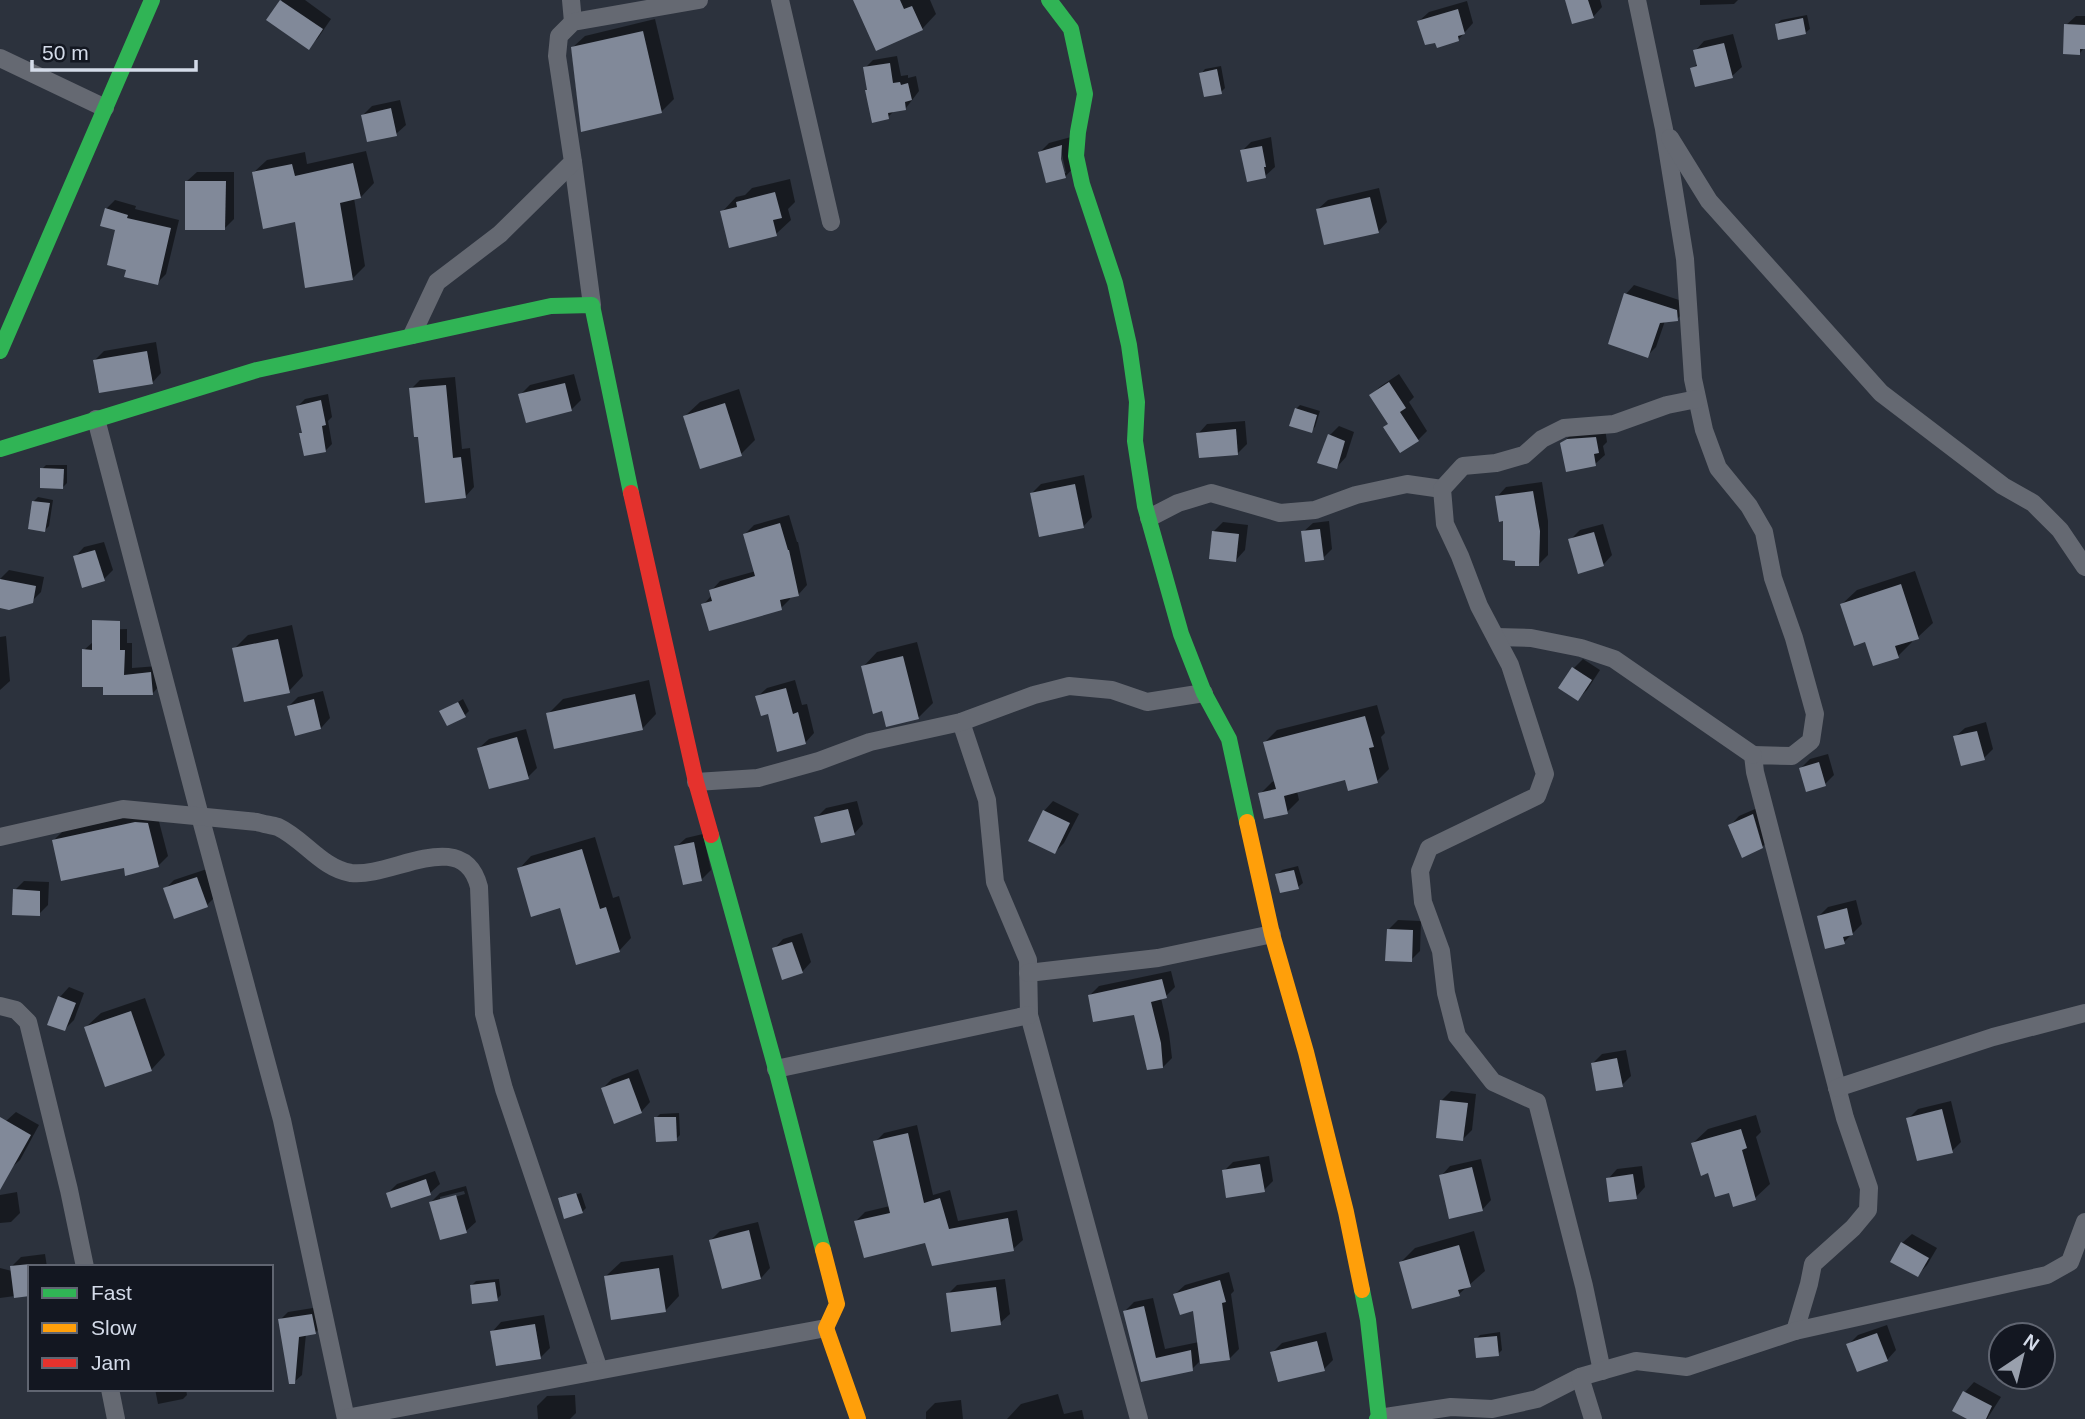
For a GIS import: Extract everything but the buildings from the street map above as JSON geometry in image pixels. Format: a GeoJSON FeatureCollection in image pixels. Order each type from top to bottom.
{"type":"FeatureCollection","features":[{"type":"Feature","properties":{"kind":"street"},"geometry":{"type":"LineString","coordinates":[[0,351],[152,0]]}},
{"type":"Feature","properties":{"kind":"street"},"geometry":{"type":"LineString","coordinates":[[571,0],[573,22]]}},
{"type":"Feature","properties":{"kind":"street"},"geometry":{"type":"LineString","coordinates":[[699,0],[573,22],[559,36],[557,56],[592,305],[645,562],[696,782],[776,1069],[837,1304],[826,1328],[832,1349],[850,1389],[858,1419]]}},
{"type":"Feature","properties":{"kind":"street"},"geometry":{"type":"LineString","coordinates":[[780,0],[831,222]]}},
{"type":"Feature","properties":{"kind":"street"},"geometry":{"type":"LineString","coordinates":[[1049,0],[1071,29],[1085,94],[1076,156],[1082,184],[1115,283],[1129,345],[1137,402],[1135,441],[1149,518],[1181,634],[1204,693],[1228,739],[1272,934],[1306,1052],[1346,1212],[1368,1320],[1378,1419],[1451,1406],[1492,1409],[1537,1399],[1580,1377],[1636,1361],[1687,1367],[1795,1331],[2047,1275],[2070,1262],[2085,1222]]}},
{"type":"Feature","properties":{"kind":"street"},"geometry":{"type":"LineString","coordinates":[[1496,637],[1531,638],[1581,648],[1614,659],[1753,755],[1792,756],[1811,741],[1815,714],[1794,638],[1773,578],[1764,532],[1749,506],[1718,468],[1704,430],[1693,379],[1685,259],[1664,129],[1637,0]]}},
{"type":"Feature","properties":{"kind":"street"},"geometry":{"type":"LineString","coordinates":[[0,58],[105,108]]}},
{"type":"Feature","properties":{"kind":"street"},"geometry":{"type":"LineString","coordinates":[[1664,129],[1710,201],[1881,393],[2003,486],[2033,503],[2060,530],[2085,567]]}},
{"type":"Feature","properties":{"kind":"street"},"geometry":{"type":"LineString","coordinates":[[412,335],[437,282],[500,234],[573,162]]}},
{"type":"Feature","properties":{"kind":"street"},"geometry":{"type":"LineString","coordinates":[[0,449],[257,370],[551,306],[592,305]]}},
{"type":"Feature","properties":{"kind":"street"},"geometry":{"type":"LineString","coordinates":[[1602,1371],[1584,1286],[1537,1102],[1493,1082],[1458,1036],[1446,993],[1441,951],[1423,902],[1420,871],[1429,848],[1537,796],[1545,775],[1510,664],[1479,606],[1445,524],[1442,489],[1463,466],[1496,463],[1524,455],[1542,439],[1564,428],[1614,424],[1667,405],[1697,399]]}},
{"type":"Feature","properties":{"kind":"street"},"geometry":{"type":"LineString","coordinates":[[96,419],[282,1120],[346,1418],[826,1328]]}},
{"type":"Feature","properties":{"kind":"street"},"geometry":{"type":"LineString","coordinates":[[1149,518],[1178,503],[1211,493],[1280,513],[1315,510],[1356,495],[1406,484],[1442,489]]}},
{"type":"Feature","properties":{"kind":"street"},"geometry":{"type":"LineString","coordinates":[[696,782],[758,778],[819,761],[870,742],[961,722],[1034,695],[1069,686],[1112,690],[1147,702],[1204,693]]}},
{"type":"Feature","properties":{"kind":"street"},"geometry":{"type":"LineString","coordinates":[[961,722],[987,800],[995,882],[1028,960],[1029,1015],[1139,1419]]}},
{"type":"Feature","properties":{"kind":"street"},"geometry":{"type":"LineString","coordinates":[[1753,755],[1755,772],[1844,1118],[1869,1188],[1868,1210],[1853,1228],[1812,1264],[1795,1331]]}},
{"type":"Feature","properties":{"kind":"street"},"geometry":{"type":"LineString","coordinates":[[1,840],[123,809],[257,822],[278,828],[337,869],[352,873],[375,872],[439,856],[451,856],[464,863],[475,873],[479,887],[484,1014],[509,1102],[599,1370]]}},
{"type":"Feature","properties":{"kind":"street"},"geometry":{"type":"LineString","coordinates":[[1028,973],[1158,958],[1272,934]]}},
{"type":"Feature","properties":{"kind":"street"},"geometry":{"type":"LineString","coordinates":[[0,1006],[16,1010],[28,1023],[85,1265]]}},
{"type":"Feature","properties":{"kind":"street"},"geometry":{"type":"LineString","coordinates":[[1837,1088],[1993,1037],[2085,1013]]}},
{"type":"Feature","properties":{"kind":"street"},"geometry":{"type":"LineString","coordinates":[[776,1069],[1029,1015]]}},
{"type":"Feature","properties":{"kind":"street"},"geometry":{"type":"LineString","coordinates":[[1580,1377],[1593,1419]]}},
{"type":"Feature","properties":{"kind":"street"},"geometry":{"type":"LineString","coordinates":[[110,1391],[116,1419]]}},
{"type":"Feature","properties":{"kind":"traffic: fast"},"geometry":{"type":"LineString","coordinates":[[0,351],[152,0]]}},
{"type":"Feature","properties":{"kind":"traffic: fast"},"geometry":{"type":"LineString","coordinates":[[1049,0],[1071,29],[1085,94],[1076,156],[1082,184],[1115,283],[1129,345],[1137,402],[1135,441],[1145,506],[1181,634],[1204,693],[1229,739],[1247,822]]}},
{"type":"Feature","properties":{"kind":"traffic: fast"},"geometry":{"type":"LineString","coordinates":[[0,449],[257,370],[551,306],[592,305],[631,493]]}},
{"type":"Feature","properties":{"kind":"traffic: fast"},"geometry":{"type":"LineString","coordinates":[[711,835],[823,1250]]}},
{"type":"Feature","properties":{"kind":"traffic: fast"},"geometry":{"type":"LineString","coordinates":[[1362,1290],[1368,1320],[1377,1419]]}},
{"type":"Feature","properties":{"kind":"traffic: slow"},"geometry":{"type":"LineString","coordinates":[[1247,822],[1272,934],[1306,1052],[1346,1212],[1362,1290]]}},
{"type":"Feature","properties":{"kind":"traffic: slow"},"geometry":{"type":"LineString","coordinates":[[823,1250],[837,1304],[826,1328],[858,1419]]}},
{"type":"Feature","properties":{"kind":"traffic: jam"},"geometry":{"type":"LineString","coordinates":[[631,493],[696,782],[711,835]]}}]}
